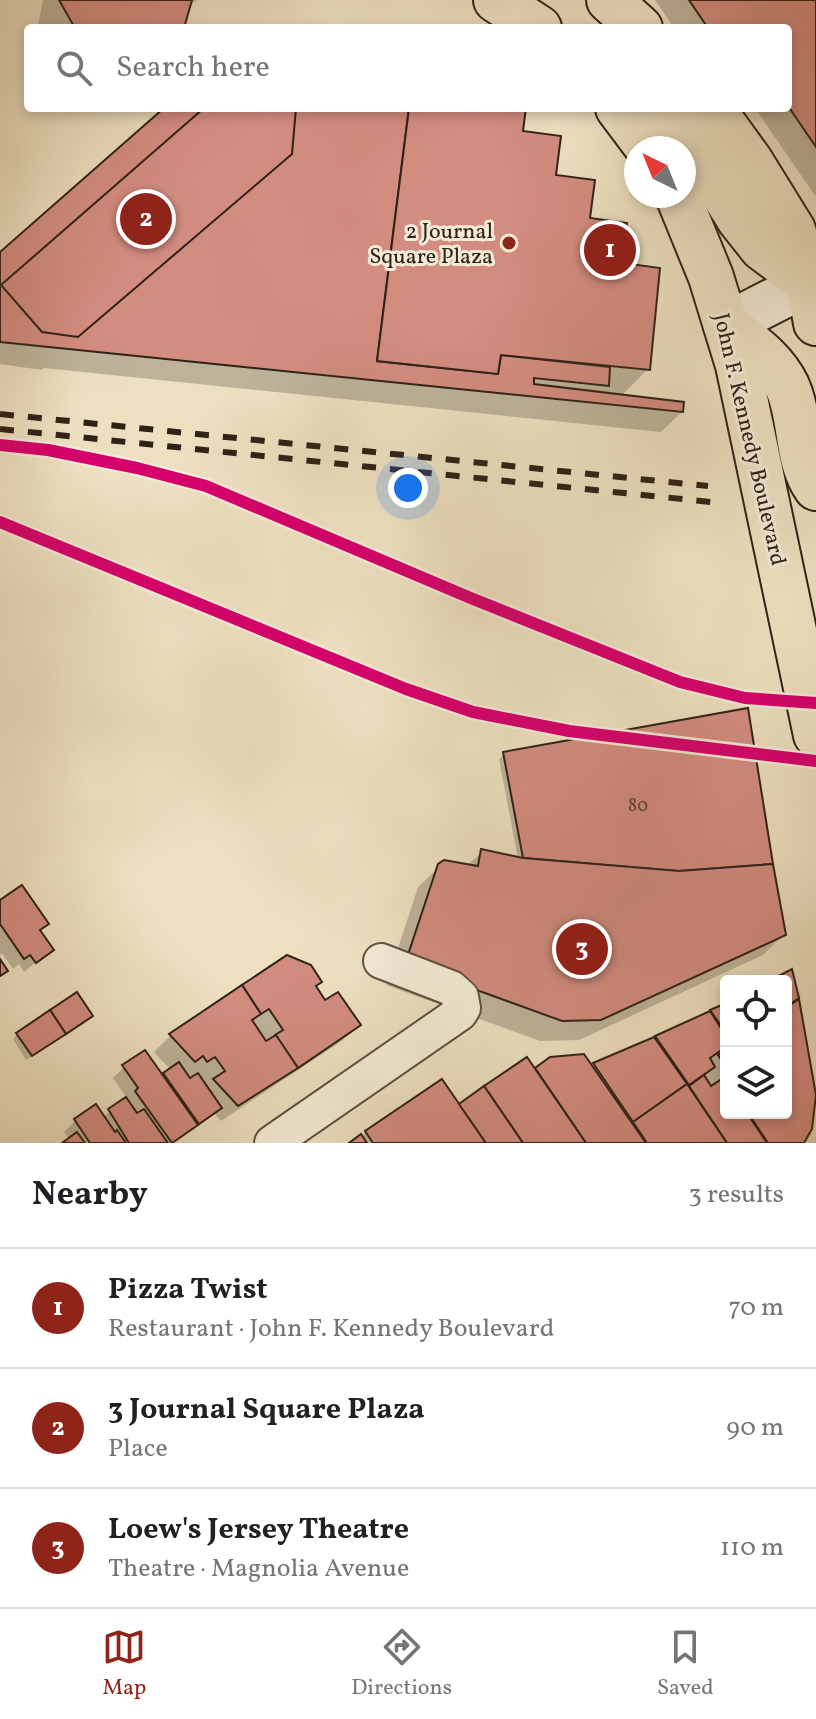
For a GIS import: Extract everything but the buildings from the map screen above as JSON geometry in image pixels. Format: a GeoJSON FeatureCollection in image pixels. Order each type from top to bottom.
{"type":"FeatureCollection","features":[{"type":"Feature","properties":{"kind":"main road"},"geometry":{"type":"LineString","coordinates":[[496,0],[533,24]]}},
{"type":"Feature","properties":{"kind":"main road"},"geometry":{"type":"LineString","coordinates":[[609,0],[636,24]]}},
{"type":"Feature","properties":{"kind":"main road"},"geometry":{"type":"LineString","coordinates":[[621,112],[639,136]]}},
{"type":"Feature","properties":{"kind":"main road"},"geometry":{"type":"LineString","coordinates":[[664,112],[693,145],[739,219],[762,248],[814,295]]}},
{"type":"Feature","properties":{"kind":"main road"},"geometry":{"type":"LineString","coordinates":[[715,112],[751,162],[793,230],[814,295]]}},
{"type":"Feature","properties":{"kind":"main road","name":"John F. Kennedy Boulevard"},"geometry":{"type":"LineString","coordinates":[[683,208],[711,277],[738,365],[816,735]]}},
{"type":"Feature","properties":{"kind":"main road"},"geometry":{"type":"LineString","coordinates":[[726,325],[761,352],[777,369],[788,389],[806,474],[816,488]]}},
{"type":"Feature","properties":{"kind":"street"},"geometry":{"type":"LineString","coordinates":[[726,325],[814,295]]}},
{"type":"Feature","properties":{"kind":"street"},"geometry":{"type":"LineString","coordinates":[[272,1143],[463,1008],[461,997],[451,988],[381,961]]}},
{"type":"Feature","properties":{"kind":"railway"},"geometry":{"type":"LineString","coordinates":[[0,414],[708,486]]}},
{"type":"Feature","properties":{"kind":"railway"},"geometry":{"type":"LineString","coordinates":[[0,429],[711,502]]}},
{"type":"Feature","properties":{"kind":"railway"},"geometry":{"type":"LineString","coordinates":[[0,445],[104,461],[206,486],[625,662],[680,682],[745,698]]}},
{"type":"Feature","properties":{"kind":"railway"},"geometry":{"type":"LineString","coordinates":[[0,522],[406,689],[473,712],[612,737]]}},
{"type":"Feature","properties":{"kind":"cycle path"},"geometry":{"type":"LineString","coordinates":[[0,445],[48,450],[206,486],[680,682],[745,698],[816,703]]}},
{"type":"Feature","properties":{"kind":"cycle path"},"geometry":{"type":"LineString","coordinates":[[0,522],[406,689],[473,712],[569,731],[816,761]]}},
{"type":"Feature","properties":{"kind":"place","name":"3 Journal Square Plaza"},"geometry":{"type":"Point","coordinates":[146,219]}},
{"type":"Feature","properties":{"kind":"place","name":"2 Journal Square Plaza"},"geometry":{"type":"Point","coordinates":[509,243]}},
{"type":"Feature","properties":{"kind":"place","name":"Pizza Twist"},"geometry":{"type":"Point","coordinates":[610,250]}},
{"type":"Feature","properties":{"kind":"place","name":"Loew's Jersey Theatre"},"geometry":{"type":"Point","coordinates":[582,949]}}]}
